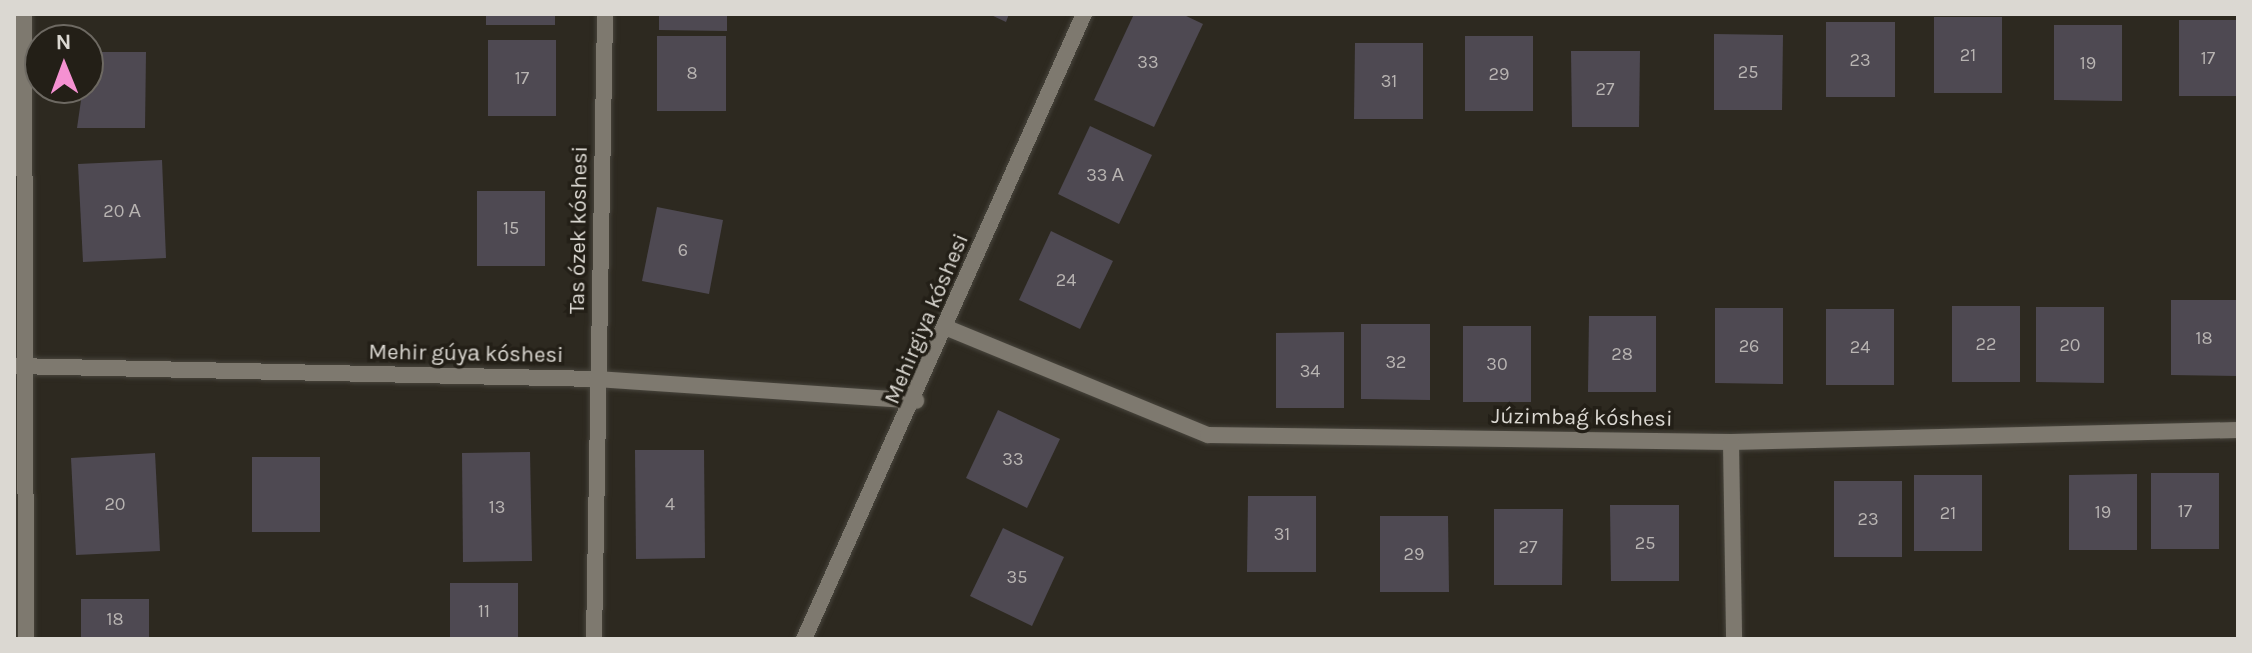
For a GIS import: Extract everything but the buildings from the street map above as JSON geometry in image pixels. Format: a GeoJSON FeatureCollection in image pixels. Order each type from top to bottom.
{"type":"FeatureCollection","features":[{"type":"Feature","properties":{"kind":"street"},"geometry":{"type":"LineString","coordinates":[[24,14],[20,366],[26,639]]}},
{"type":"Feature","properties":{"kind":"street","name":"Tas ózek kóshesi"},"geometry":{"type":"LineString","coordinates":[[594,639],[605,14]]}},
{"type":"Feature","properties":{"kind":"street","name":"Mehirgiya kóshesi"},"geometry":{"type":"LineString","coordinates":[[804,639],[916,401],[1084,14]]}},
{"type":"Feature","properties":{"kind":"street","name":"Júzimbaǵ kóshesi"},"geometry":{"type":"LineString","coordinates":[[947,328],[1208,435],[1731,442],[2238,430]]}},
{"type":"Feature","properties":{"kind":"street","name":"Mehir gúyа kóshesi"},"geometry":{"type":"LineString","coordinates":[[20,366],[597,379],[916,401]]}},
{"type":"Feature","properties":{"kind":"street"},"geometry":{"type":"LineString","coordinates":[[1731,442],[1734,639]]}}]}
